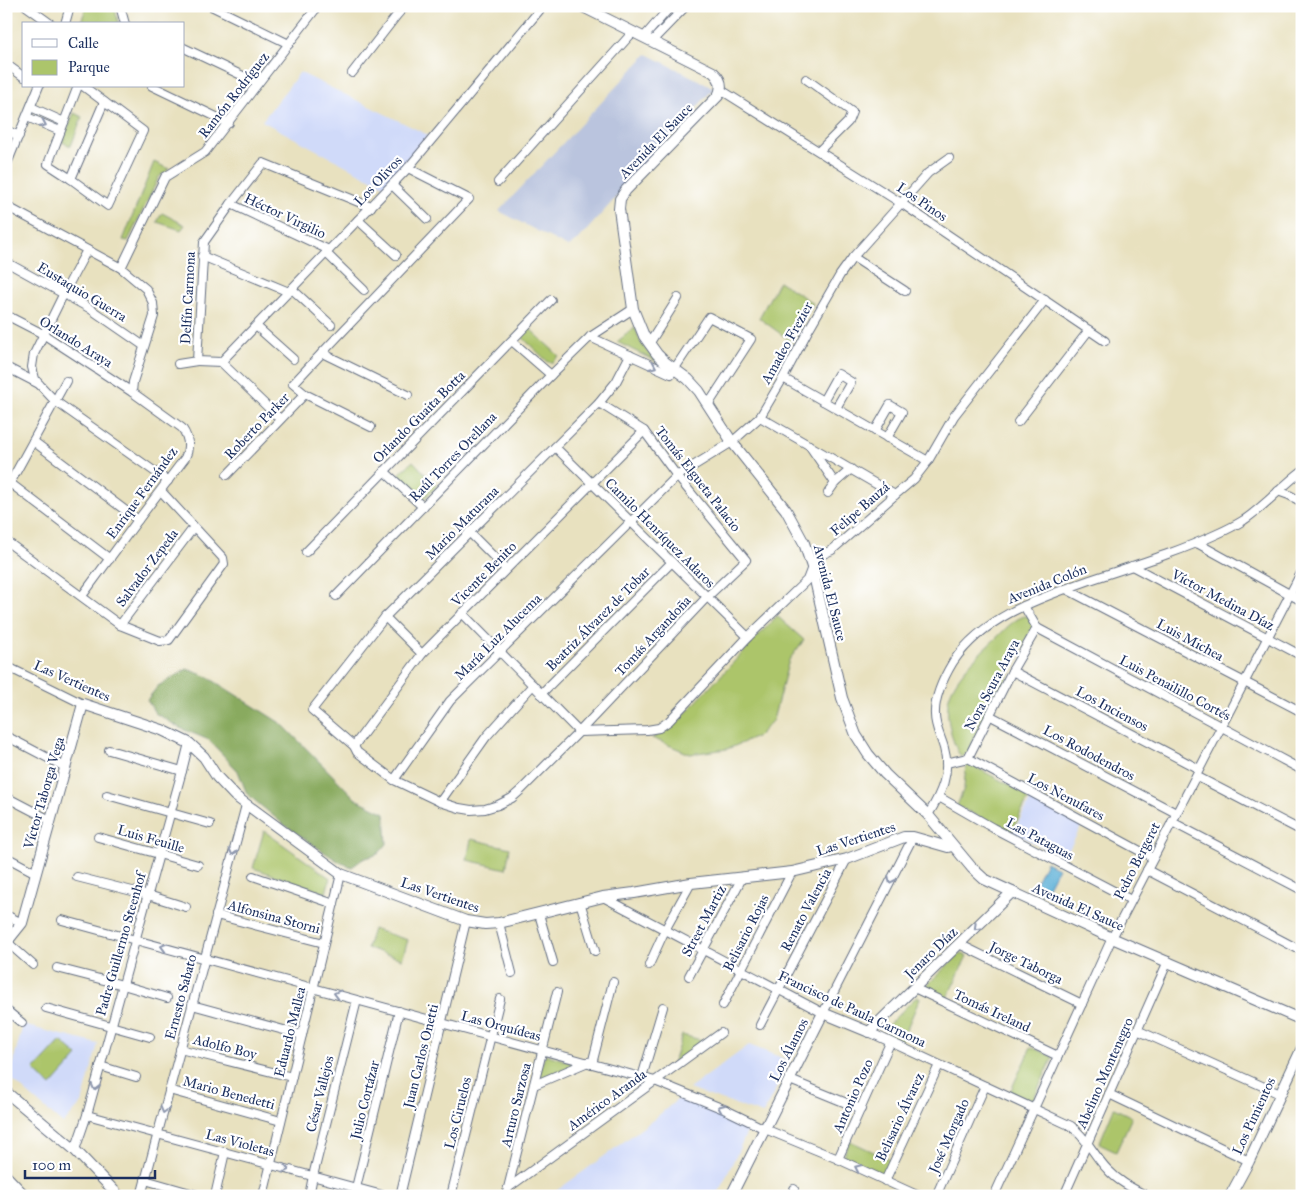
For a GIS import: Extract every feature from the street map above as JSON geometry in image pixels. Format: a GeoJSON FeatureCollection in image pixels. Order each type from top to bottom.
{"type":"FeatureCollection","features":[{"type":"Feature","properties":{"kind":"street"},"geometry":{"type":"LineString","coordinates":[[26,6],[48,22]]}},
{"type":"Feature","properties":{"kind":"street"},"geometry":{"type":"LineString","coordinates":[[65,22],[70,6]]}},
{"type":"Feature","properties":{"kind":"street"},"geometry":{"type":"LineString","coordinates":[[120,6],[124,22]]}},
{"type":"Feature","properties":{"kind":"street"},"geometry":{"type":"LineString","coordinates":[[211,6],[289,44]]}},
{"type":"Feature","properties":{"kind":"street","name":"Ramón Rodríguez"},"geometry":{"type":"LineString","coordinates":[[121,268],[165,177],[206,152],[318,6]]}},
{"type":"Feature","properties":{"kind":"street"},"geometry":{"type":"LineString","coordinates":[[352,73],[405,6]]}},
{"type":"Feature","properties":{"kind":"street","name":"Los Olivos"},"geometry":{"type":"LineString","coordinates":[[221,362],[408,168],[543,6]]}},
{"type":"Feature","properties":{"kind":"street"},"geometry":{"type":"LineString","coordinates":[[581,6],[713,72],[720,81],[721,90]]}},
{"type":"Feature","properties":{"kind":"street"},"geometry":{"type":"LineString","coordinates":[[648,39],[672,6]]}},
{"type":"Feature","properties":{"kind":"street"},"geometry":{"type":"LineString","coordinates":[[648,39],[686,6]]}},
{"type":"Feature","properties":{"kind":"street"},"geometry":{"type":"LineString","coordinates":[[498,182],[633,32]]}},
{"type":"Feature","properties":{"kind":"street"},"geometry":{"type":"LineString","coordinates":[[185,48],[258,84]]}},
{"type":"Feature","properties":{"kind":"street"},"geometry":{"type":"LineString","coordinates":[[6,64],[22,76]]}},
{"type":"Feature","properties":{"kind":"street"},"geometry":{"type":"LineString","coordinates":[[806,79],[852,112],[848,122],[819,151]]}},
{"type":"Feature","properties":{"kind":"street"},"geometry":{"type":"LineString","coordinates":[[6,166],[10,146],[19,136],[38,88]]}},
{"type":"Feature","properties":{"kind":"street"},"geometry":{"type":"LineString","coordinates":[[77,88],[48,164],[108,206],[143,131],[86,88]]}},
{"type":"Feature","properties":{"kind":"street"},"geometry":{"type":"LineString","coordinates":[[156,88],[228,123]]}},
{"type":"Feature","properties":{"kind":"street","name":"Los Pinos"},"geometry":{"type":"LineString","coordinates":[[721,90],[901,203],[1105,341]]}},
{"type":"Feature","properties":{"kind":"street","name":"Avenida El Sauce"},"geometry":{"type":"LineString","coordinates":[[721,90],[718,96],[626,190],[620,200],[619,209],[633,309],[639,328],[649,344],[657,354],[694,385],[732,442],[786,510],[801,538],[812,566],[842,698],[856,735],[879,767],[928,815],[952,846],[984,878],[1112,938],[1302,1020]]}},
{"type":"Feature","properties":{"kind":"street"},"geometry":{"type":"LineString","coordinates":[[71,179],[104,102]]}},
{"type":"Feature","properties":{"kind":"street"},"geometry":{"type":"LineString","coordinates":[[30,108],[64,122]]}},
{"type":"Feature","properties":{"kind":"street"},"geometry":{"type":"LineString","coordinates":[[27,117],[60,131]]}},
{"type":"Feature","properties":{"kind":"street"},"geometry":{"type":"LineString","coordinates":[[6,130],[19,136]]}},
{"type":"Feature","properties":{"kind":"street","name":"Amadeo Frezier"},"geometry":{"type":"LineString","coordinates":[[632,522],[677,476],[732,442],[760,417],[836,282],[853,257],[928,173],[949,158]]}},
{"type":"Feature","properties":{"kind":"street","name":"Delfín Carmona"},"geometry":{"type":"LineString","coordinates":[[197,362],[204,242],[263,163],[371,207]]}},
{"type":"Feature","properties":{"kind":"street"},"geometry":{"type":"LineString","coordinates":[[371,427],[305,394],[293,384],[468,199],[408,168]]}},
{"type":"Feature","properties":{"kind":"street"},"geometry":{"type":"LineString","coordinates":[[392,185],[427,219]]}},
{"type":"Feature","properties":{"kind":"street","name":"Héctor Virgilio"},"geometry":{"type":"LineString","coordinates":[[231,204],[328,252],[364,290]]}},
{"type":"Feature","properties":{"kind":"street"},"geometry":{"type":"LineString","coordinates":[[6,206],[121,268],[146,289],[153,303],[154,316],[133,382],[132,392]]}},
{"type":"Feature","properties":{"kind":"street"},"geometry":{"type":"LineString","coordinates":[[358,220],[396,255]]}},
{"type":"Feature","properties":{"kind":"street"},"geometry":{"type":"LineString","coordinates":[[87,250],[34,354],[32,360],[33,373],[39,384],[55,401],[168,481]]}},
{"type":"Feature","properties":{"kind":"street"},"geometry":{"type":"LineString","coordinates":[[202,256],[291,290],[331,325]]}},
{"type":"Feature","properties":{"kind":"street"},"geometry":{"type":"LineString","coordinates":[[853,257],[905,291]]}},
{"type":"Feature","properties":{"kind":"street","name":"Eustaquio Guerra"},"geometry":{"type":"LineString","coordinates":[[6,262],[90,308],[144,346]]}},
{"type":"Feature","properties":{"kind":"street"},"geometry":{"type":"LineString","coordinates":[[649,344],[678,298]]}},
{"type":"Feature","properties":{"kind":"street","name":"Orlando Guaita Botta"},"geometry":{"type":"LineString","coordinates":[[306,552],[551,300]]}},
{"type":"Feature","properties":{"kind":"street","name":"Felipe Bauzá"},"geometry":{"type":"LineString","coordinates":[[579,732],[647,730],[664,725],[673,717],[748,637],[807,580],[812,566],[819,556],[832,550],[914,479],[928,462],[954,416],[1045,300]]}},
{"type":"Feature","properties":{"kind":"street","name":"Raúl Torres Orellana"},"geometry":{"type":"LineString","coordinates":[[336,596],[590,337],[633,309]]}},
{"type":"Feature","properties":{"kind":"street","name":"Orlando Araya"},"geometry":{"type":"LineString","coordinates":[[6,316],[43,334],[132,392]]}},
{"type":"Feature","properties":{"kind":"street"},"geometry":{"type":"LineString","coordinates":[[590,337],[672,374],[709,317],[751,339],[708,404]]}},
{"type":"Feature","properties":{"kind":"street"},"geometry":{"type":"LineString","coordinates":[[256,326],[293,359]]}},
{"type":"Feature","properties":{"kind":"street"},"geometry":{"type":"LineString","coordinates":[[1018,422],[1089,330]]}},
{"type":"Feature","properties":{"kind":"street"},"geometry":{"type":"LineString","coordinates":[[512,341],[551,375]]}},
{"type":"Feature","properties":{"kind":"street"},"geometry":{"type":"LineString","coordinates":[[322,353],[408,395]]}},
{"type":"Feature","properties":{"kind":"street","name":"Mario Maturana"},"geometry":{"type":"LineString","coordinates":[[312,710],[385,617],[599,403],[616,382],[630,355]]}},
{"type":"Feature","properties":{"kind":"street"},"geometry":{"type":"LineString","coordinates":[[221,362],[280,419]]}},
{"type":"Feature","properties":{"kind":"street","name":"Delfín Carmona"},"geometry":{"type":"LineString","coordinates":[[178,364],[221,362]]}},
{"type":"Feature","properties":{"kind":"street"},"geometry":{"type":"LineString","coordinates":[[6,367],[39,384]]}},
{"type":"Feature","properties":{"kind":"street"},"geometry":{"type":"LineString","coordinates":[[823,400],[838,374],[851,382],[836,408]]}},
{"type":"Feature","properties":{"kind":"street"},"geometry":{"type":"LineString","coordinates":[[783,378],[928,462]]}},
{"type":"Feature","properties":{"kind":"street"},"geometry":{"type":"LineString","coordinates":[[66,381],[8,486],[110,559]]}},
{"type":"Feature","properties":{"kind":"street","name":"Enrique Fernández"},"geometry":{"type":"LineString","coordinates":[[82,596],[161,491],[187,454],[189,446],[187,436],[182,428],[132,392]]}},
{"type":"Feature","properties":{"kind":"street","name":"Roberto Parker"},"geometry":{"type":"LineString","coordinates":[[227,475],[305,394]]}},
{"type":"Feature","properties":{"kind":"street","name":"Tomás Elgueta Palacio"},"geometry":{"type":"LineString","coordinates":[[599,403],[644,430],[677,476],[746,560]]}},
{"type":"Feature","properties":{"kind":"street"},"geometry":{"type":"LineString","coordinates":[[875,431],[890,405],[902,412],[887,438]]}},
{"type":"Feature","properties":{"kind":"street"},"geometry":{"type":"LineString","coordinates":[[760,417],[894,495]]}},
{"type":"Feature","properties":{"kind":"street","name":"Vicente Benito"},"geometry":{"type":"LineString","coordinates":[[354,746],[422,654],[644,430]]}},
{"type":"Feature","properties":{"kind":"street"},"geometry":{"type":"LineString","coordinates":[[33,441],[138,520]]}},
{"type":"Feature","properties":{"kind":"street"},"geometry":{"type":"LineString","coordinates":[[808,444],[835,483]]}},
{"type":"Feature","properties":{"kind":"street","name":"Camilo Henríquez Adaros"},"geometry":{"type":"LineString","coordinates":[[555,447],[748,637]]}},
{"type":"Feature","properties":{"kind":"street"},"geometry":{"type":"LineString","coordinates":[[828,493],[835,483],[851,469]]}},
{"type":"Feature","properties":{"kind":"street"},"geometry":{"type":"LineString","coordinates":[[384,471],[423,507]]}},
{"type":"Feature","properties":{"kind":"street","name":"Avenida Colón"},"geometry":{"type":"LineString","coordinates":[[928,815],[939,797],[945,780],[946,763],[944,748],[935,716],[939,694],[947,673],[960,653],[977,636],[1000,618],[1024,606],[1066,589],[1197,543],[1244,520],[1302,471]]}},
{"type":"Feature","properties":{"kind":"street"},"geometry":{"type":"LineString","coordinates":[[6,541],[120,625],[160,641],[169,640],[224,564],[223,558],[161,491]]}},
{"type":"Feature","properties":{"kind":"street"},"geometry":{"type":"LineString","coordinates":[[1278,491],[1302,502]]}},
{"type":"Feature","properties":{"kind":"street","name":"María Luz Alucema"},"geometry":{"type":"LineString","coordinates":[[394,780],[450,701],[632,522]]}},
{"type":"Feature","properties":{"kind":"street","name":"Salvador Zepeda"},"geometry":{"type":"LineString","coordinates":[[120,625],[194,527]]}},
{"type":"Feature","properties":{"kind":"street"},"geometry":{"type":"LineString","coordinates":[[469,532],[506,569]]}},
{"type":"Feature","properties":{"kind":"street"},"geometry":{"type":"LineString","coordinates":[[1197,543],[1302,601]]}},
{"type":"Feature","properties":{"kind":"street","name":"Tomás Argandoña"},"geometry":{"type":"LineString","coordinates":[[312,710],[354,746],[357,752],[394,780],[440,802],[471,810],[485,809],[498,805],[512,798],[521,790],[579,732],[707,597],[746,560]]}},
{"type":"Feature","properties":{"kind":"street","name":"Beatriz Álvarez de Tobar"},"geometry":{"type":"LineString","coordinates":[[542,694],[672,562]]}},
{"type":"Feature","properties":{"kind":"street","name":"Víctor Medina Díaz"},"geometry":{"type":"LineString","coordinates":[[1132,566],[1302,656]]}},
{"type":"Feature","properties":{"kind":"street","name":"Pedro Bergeret"},"geometry":{"type":"LineString","coordinates":[[994,1196],[1112,938],[1302,571]]}},
{"type":"Feature","properties":{"kind":"street","name":"Luis Michea"},"geometry":{"type":"LineString","coordinates":[[1066,589],[1302,712]]}},
{"type":"Feature","properties":{"kind":"street"},"geometry":{"type":"LineString","coordinates":[[1024,606],[1037,628]]}},
{"type":"Feature","properties":{"kind":"street"},"geometry":{"type":"LineString","coordinates":[[462,613],[579,732]]}},
{"type":"Feature","properties":{"kind":"street"},"geometry":{"type":"LineString","coordinates":[[385,617],[422,654]]}},
{"type":"Feature","properties":{"kind":"street","name":"Nora Seura Araya"},"geometry":{"type":"LineString","coordinates":[[968,758],[1012,671],[1037,628]]}},
{"type":"Feature","properties":{"kind":"street","name":"Luis Penailillo Cortés"},"geometry":{"type":"LineString","coordinates":[[1037,628],[1302,770]]}},
{"type":"Feature","properties":{"kind":"street","name":"Las Vertientes"},"geometry":{"type":"LineString","coordinates":[[6,666],[83,704],[162,730],[189,744],[204,757],[217,777],[235,796],[341,874],[466,922],[499,923],[603,897],[691,883],[792,872],[847,859],[904,837],[913,837],[948,847],[952,846]]}},
{"type":"Feature","properties":{"kind":"street","name":"Los Inciensos"},"geometry":{"type":"LineString","coordinates":[[1012,671],[1302,831]]}},
{"type":"Feature","properties":{"kind":"street"},"geometry":{"type":"LineString","coordinates":[[440,802],[486,737],[533,685]]}},
{"type":"Feature","properties":{"kind":"street","name":"Víctor Taborga Vega"},"geometry":{"type":"LineString","coordinates":[[7,942],[22,923],[83,704]]}},
{"type":"Feature","properties":{"kind":"street","name":"Los Rododendros"},"geometry":{"type":"LineString","coordinates":[[989,715],[1176,813]]}},
{"type":"Feature","properties":{"kind":"street"},"geometry":{"type":"LineString","coordinates":[[6,736],[65,767]]}},
{"type":"Feature","properties":{"kind":"street","name":"Padre Guillermo Steenhof"},"geometry":{"type":"LineString","coordinates":[[75,1150],[87,1115],[189,744]]}},
{"type":"Feature","properties":{"kind":"street"},"geometry":{"type":"LineString","coordinates":[[109,750],[182,771]]}},
{"type":"Feature","properties":{"kind":"street"},"geometry":{"type":"LineString","coordinates":[[946,763],[968,758]]}},
{"type":"Feature","properties":{"kind":"street","name":"Los Nenufares"},"geometry":{"type":"LineString","coordinates":[[968,758],[1153,858]]}},
{"type":"Feature","properties":{"kind":"street"},"geometry":{"type":"LineString","coordinates":[[107,795],[210,824]]}},
{"type":"Feature","properties":{"kind":"street"},"geometry":{"type":"LineString","coordinates":[[6,797],[50,820]]}},
{"type":"Feature","properties":{"kind":"street","name":"Las Pataguas"},"geometry":{"type":"LineString","coordinates":[[939,797],[993,828],[1131,900]]}},
{"type":"Feature","properties":{"kind":"street","name":"Ernesto Sabato"},"geometry":{"type":"LineString","coordinates":[[141,1196],[246,805]]}},
{"type":"Feature","properties":{"kind":"street"},"geometry":{"type":"LineString","coordinates":[[1172,822],[1302,890]]}},
{"type":"Feature","properties":{"kind":"street","name":"Luis Feuille"},"geometry":{"type":"LineString","coordinates":[[98,837],[198,865]]}},
{"type":"Feature","properties":{"kind":"street","name":"Los Álamos"},"geometry":{"type":"LineString","coordinates":[[731,1196],[913,837]]}},
{"type":"Feature","properties":{"kind":"street"},"geometry":{"type":"LineString","coordinates":[[6,857],[36,873]]}},
{"type":"Feature","properties":{"kind":"street","name":"Renato Valencia"},"geometry":{"type":"LineString","coordinates":[[760,1025],[847,859]]}},
{"type":"Feature","properties":{"kind":"street"},"geometry":{"type":"LineString","coordinates":[[1147,870],[1302,951]]}},
{"type":"Feature","properties":{"kind":"street","name":"Belisario Rojas"},"geometry":{"type":"LineString","coordinates":[[724,1005],[792,872]]}},
{"type":"Feature","properties":{"kind":"street","name":"Eduardo Mallea"},"geometry":{"type":"LineString","coordinates":[[263,1196],[341,874]]}},
{"type":"Feature","properties":{"kind":"street"},"geometry":{"type":"LineString","coordinates":[[77,876],[186,906]]}},
{"type":"Feature","properties":{"kind":"street"},"geometry":{"type":"LineString","coordinates":[[253,876],[334,904]]}},
{"type":"Feature","properties":{"kind":"street","name":"Street Martiz"},"geometry":{"type":"LineString","coordinates":[[689,976],[742,878]]}},
{"type":"Feature","properties":{"kind":"street"},"geometry":{"type":"LineString","coordinates":[[649,965],[665,930],[691,883]]}},
{"type":"Feature","properties":{"kind":"street","name":"Jenaro Díaz"},"geometry":{"type":"LineString","coordinates":[[869,1032],[1012,892]]}},
{"type":"Feature","properties":{"kind":"street","name":"Francisco de Paula Carmona"},"geometry":{"type":"LineString","coordinates":[[603,897],[823,1013],[869,1032],[1071,1126],[1088,1143],[1108,1170],[1137,1193],[1147,1196]]}},
{"type":"Feature","properties":{"kind":"street"},"geometry":{"type":"LineString","coordinates":[[580,902],[595,951]]}},
{"type":"Feature","properties":{"kind":"street"},"geometry":{"type":"LineString","coordinates":[[539,914],[553,962]]}},
{"type":"Feature","properties":{"kind":"street"},"geometry":{"type":"LineString","coordinates":[[6,915],[22,923]]}},
{"type":"Feature","properties":{"kind":"street","name":"Alfonsina Storni"},"geometry":{"type":"LineString","coordinates":[[216,915],[324,943]]}},
{"type":"Feature","properties":{"kind":"street","name":"Las Orquídeas"},"geometry":{"type":"LineString","coordinates":[[62,920],[642,1077],[726,1110],[918,1196]]}},
{"type":"Feature","properties":{"kind":"street","name":"Juan Carlos Onetti"},"geometry":{"type":"LineString","coordinates":[[400,1196],[466,922]]}},
{"type":"Feature","properties":{"kind":"street"},"geometry":{"type":"LineString","coordinates":[[499,923],[512,973]]}},
{"type":"Feature","properties":{"kind":"street"},"geometry":{"type":"LineString","coordinates":[[7,942],[34,965]]}},
{"type":"Feature","properties":{"kind":"street","name":"Jorge Taborga"},"geometry":{"type":"LineString","coordinates":[[959,944],[1082,1004]]}},
{"type":"Feature","properties":{"kind":"street","name":"Abelino Montenegro"},"geometry":{"type":"LineString","coordinates":[[1064,1196],[1168,961]]}},
{"type":"Feature","properties":{"kind":"street"},"geometry":{"type":"LineString","coordinates":[[57,968],[167,998]]}},
{"type":"Feature","properties":{"kind":"street"},"geometry":{"type":"LineString","coordinates":[[534,1085],[590,1063],[614,982]]}},
{"type":"Feature","properties":{"kind":"street","name":"Tomás Ireland"},"geometry":{"type":"LineString","coordinates":[[914,988],[1058,1056]]}},
{"type":"Feature","properties":{"kind":"street","name":"Arturo Sarzosa"},"geometry":{"type":"LineString","coordinates":[[507,1192],[557,992]]}},
{"type":"Feature","properties":{"kind":"street","name":"Los Ciruelos"},"geometry":{"type":"LineString","coordinates":[[451,1196],[500,999]]}},
{"type":"Feature","properties":{"kind":"street","name":"César Vallejos"},"geometry":{"type":"LineString","coordinates":[[309,1196],[312,1176],[357,1000]]}},
{"type":"Feature","properties":{"kind":"street"},"geometry":{"type":"LineString","coordinates":[[192,1005],[302,1035]]}},
{"type":"Feature","properties":{"kind":"street"},"geometry":{"type":"LineString","coordinates":[[642,1077],[663,1007]]}},
{"type":"Feature","properties":{"kind":"street"},"geometry":{"type":"LineString","coordinates":[[46,1008],[150,1037]]}},
{"type":"Feature","properties":{"kind":"street"},"geometry":{"type":"LineString","coordinates":[[6,1010],[22,1023]]}},
{"type":"Feature","properties":{"kind":"street","name":"Julio Cortázar"},"geometry":{"type":"LineString","coordinates":[[355,1192],[400,1011]]}},
{"type":"Feature","properties":{"kind":"street"},"geometry":{"type":"LineString","coordinates":[[1137,1030],[1280,1094]]}},
{"type":"Feature","properties":{"kind":"street","name":"Américo Aranda"},"geometry":{"type":"LineString","coordinates":[[507,1192],[721,1033]]}},
{"type":"Feature","properties":{"kind":"street","name":"Antonio Pozo"},"geometry":{"type":"LineString","coordinates":[[838,1159],[890,1043]]}},
{"type":"Feature","properties":{"kind":"street","name":"Los Pimientos"},"geometry":{"type":"LineString","coordinates":[[1230,1196],[1302,1048]]}},
{"type":"Feature","properties":{"kind":"street","name":"Adolfo Boy"},"geometry":{"type":"LineString","coordinates":[[180,1049],[292,1078]]}},
{"type":"Feature","properties":{"kind":"street","name":"Belisario Álvarez"},"geometry":{"type":"LineString","coordinates":[[885,1181],[939,1065]]}},
{"type":"Feature","properties":{"kind":"street"},"geometry":{"type":"LineString","coordinates":[[100,1066],[136,1076]]}},
{"type":"Feature","properties":{"kind":"street"},"geometry":{"type":"LineString","coordinates":[[790,1080],[861,1109]]}},
{"type":"Feature","properties":{"kind":"street","name":"José Morgado"},"geometry":{"type":"LineString","coordinates":[[936,1196],[985,1086]]}},
{"type":"Feature","properties":{"kind":"street","name":"Mario Benedetti"},"geometry":{"type":"LineString","coordinates":[[169,1090],[281,1120]]}},
{"type":"Feature","properties":{"kind":"street"},"geometry":{"type":"LineString","coordinates":[[6,1092],[75,1150],[119,1196]]}},
{"type":"Feature","properties":{"kind":"street"},"geometry":{"type":"LineString","coordinates":[[1109,1094],[1249,1160]]}},
{"type":"Feature","properties":{"kind":"street","name":"Las Violetas"},"geometry":{"type":"LineString","coordinates":[[87,1115],[312,1176],[355,1192],[386,1196]]}},
{"type":"Feature","properties":{"kind":"street"},"geometry":{"type":"LineString","coordinates":[[214,1196],[225,1152]]}},
{"type":"Feature","properties":{"kind":"street"},"geometry":{"type":"LineString","coordinates":[[6,1176],[25,1196]]}},
{"type":"Feature","properties":{"kind":"street"},"geometry":{"type":"LineString","coordinates":[[145,1180],[201,1196]]}},
{"type":"Feature","properties":{"kind":"shaded area"},"geometry":{"type":"Polygon","coordinates":[[[647,54],[714,88],[578,240],[568,247],[499,211],[647,54]]]}},
{"type":"Feature","properties":{"kind":"shaded area"},"geometry":{"type":"Polygon","coordinates":[[[300,72],[428,135],[384,186],[262,121],[300,72]]]}},
{"type":"Feature","properties":{"kind":"shaded area"},"geometry":{"type":"Polygon","coordinates":[[[1032,797],[1083,823],[1064,859],[1013,832],[1032,797]]]}},
{"type":"Feature","properties":{"kind":"shaded area"},"geometry":{"type":"Polygon","coordinates":[[[23,1025],[98,1044],[82,1103],[63,1124],[9,1077],[23,1025]]]}},
{"type":"Feature","properties":{"kind":"shaded area"},"geometry":{"type":"Polygon","coordinates":[[[749,1045],[790,1061],[763,1114],[689,1089],[749,1045]]]}},
{"type":"Feature","properties":{"kind":"shaded area"},"geometry":{"type":"Polygon","coordinates":[[[679,1098],[717,1113],[748,1130],[717,1196],[549,1196],[653,1120],[679,1098]]]}},
{"type":"Feature","properties":{"kind":"green space"},"geometry":{"type":"Polygon","coordinates":[[[87,6],[114,6],[118,22],[81,22],[87,6]]]}},
{"type":"Feature","properties":{"kind":"green space"},"geometry":{"type":"Polygon","coordinates":[[[74,113],[82,117],[71,146],[62,142],[74,113]]]}},
{"type":"Feature","properties":{"kind":"green space"},"geometry":{"type":"Polygon","coordinates":[[[154,162],[169,169],[159,177],[128,241],[123,240],[154,162]]]}},
{"type":"Feature","properties":{"kind":"green space"},"geometry":{"type":"Polygon","coordinates":[[[162,213],[185,225],[181,230],[157,222],[162,213]]]}},
{"type":"Feature","properties":{"kind":"green space"},"geometry":{"type":"Polygon","coordinates":[[[779,281],[813,303],[792,342],[759,318],[779,281]]]}},
{"type":"Feature","properties":{"kind":"green space"},"geometry":{"type":"Polygon","coordinates":[[[635,327],[641,343],[650,355],[665,366],[617,342],[635,327]]]}},
{"type":"Feature","properties":{"kind":"green space"},"geometry":{"type":"Polygon","coordinates":[[[529,328],[559,356],[553,362],[548,362],[522,337],[529,328]]]}},
{"type":"Feature","properties":{"kind":"green space"},"geometry":{"type":"Polygon","coordinates":[[[413,461],[437,486],[423,499],[399,474],[413,461]]]}},
{"type":"Feature","properties":{"kind":"green space"},"geometry":{"type":"Polygon","coordinates":[[[777,616],[804,640],[789,660],[773,720],[757,737],[727,749],[690,754],[652,738],[669,729],[681,718],[777,616]]]}},
{"type":"Feature","properties":{"kind":"green space"},"geometry":{"type":"Polygon","coordinates":[[[1025,616],[1029,617],[1033,627],[967,754],[961,757],[954,743],[948,720],[948,701],[952,689],[962,673],[982,651],[1013,622],[1025,616]]]}},
{"type":"Feature","properties":{"kind":"green space"},"geometry":{"type":"Polygon","coordinates":[[[187,669],[206,676],[282,724],[356,799],[385,813],[387,844],[378,854],[363,859],[352,867],[339,862],[283,824],[247,794],[238,771],[209,740],[180,728],[155,713],[147,700],[158,686],[187,669]]]}},
{"type":"Feature","properties":{"kind":"green space"},"geometry":{"type":"Polygon","coordinates":[[[966,762],[1030,796],[1011,832],[957,806],[964,788],[966,762]]]}},
{"type":"Feature","properties":{"kind":"green space"},"geometry":{"type":"Polygon","coordinates":[[[264,831],[330,878],[326,893],[253,868],[264,831]]]}},
{"type":"Feature","properties":{"kind":"green space"},"geometry":{"type":"Polygon","coordinates":[[[471,839],[510,848],[506,869],[467,860],[471,839]]]}},
{"type":"Feature","properties":{"kind":"green space"},"geometry":{"type":"Polygon","coordinates":[[[373,929],[408,940],[402,959],[367,948],[373,929]]]}},
{"type":"Feature","properties":{"kind":"green space"},"geometry":{"type":"Polygon","coordinates":[[[960,953],[967,956],[947,998],[924,988],[960,953]]]}},
{"type":"Feature","properties":{"kind":"green space"},"geometry":{"type":"Polygon","coordinates":[[[917,996],[920,998],[902,1040],[886,1032],[885,1028],[917,996]]]}},
{"type":"Feature","properties":{"kind":"green space"},"geometry":{"type":"Polygon","coordinates":[[[682,1035],[705,1041],[662,1072],[673,1063],[682,1035]]]}},
{"type":"Feature","properties":{"kind":"green space"},"geometry":{"type":"Polygon","coordinates":[[[61,1041],[78,1056],[51,1086],[34,1070],[61,1041]]]}},
{"type":"Feature","properties":{"kind":"green space"},"geometry":{"type":"Polygon","coordinates":[[[1031,1047],[1053,1057],[1032,1102],[1010,1092],[1031,1047]]]}},
{"type":"Feature","properties":{"kind":"green space"},"geometry":{"type":"Polygon","coordinates":[[[545,1054],[579,1065],[538,1079],[545,1054]]]}},
{"type":"Feature","properties":{"kind":"green space"},"geometry":{"type":"Polygon","coordinates":[[[1114,1108],[1132,1117],[1116,1152],[1099,1144],[1114,1108]]]}},
{"type":"Feature","properties":{"kind":"green space"},"geometry":{"type":"Polygon","coordinates":[[[850,1141],[891,1160],[884,1175],[843,1156],[850,1141]]]}},
{"type":"Feature","properties":{"kind":"water"},"geometry":{"type":"Polygon","coordinates":[[[1046,862],[1058,868],[1044,894],[1032,889],[1046,862]]]}}]}
